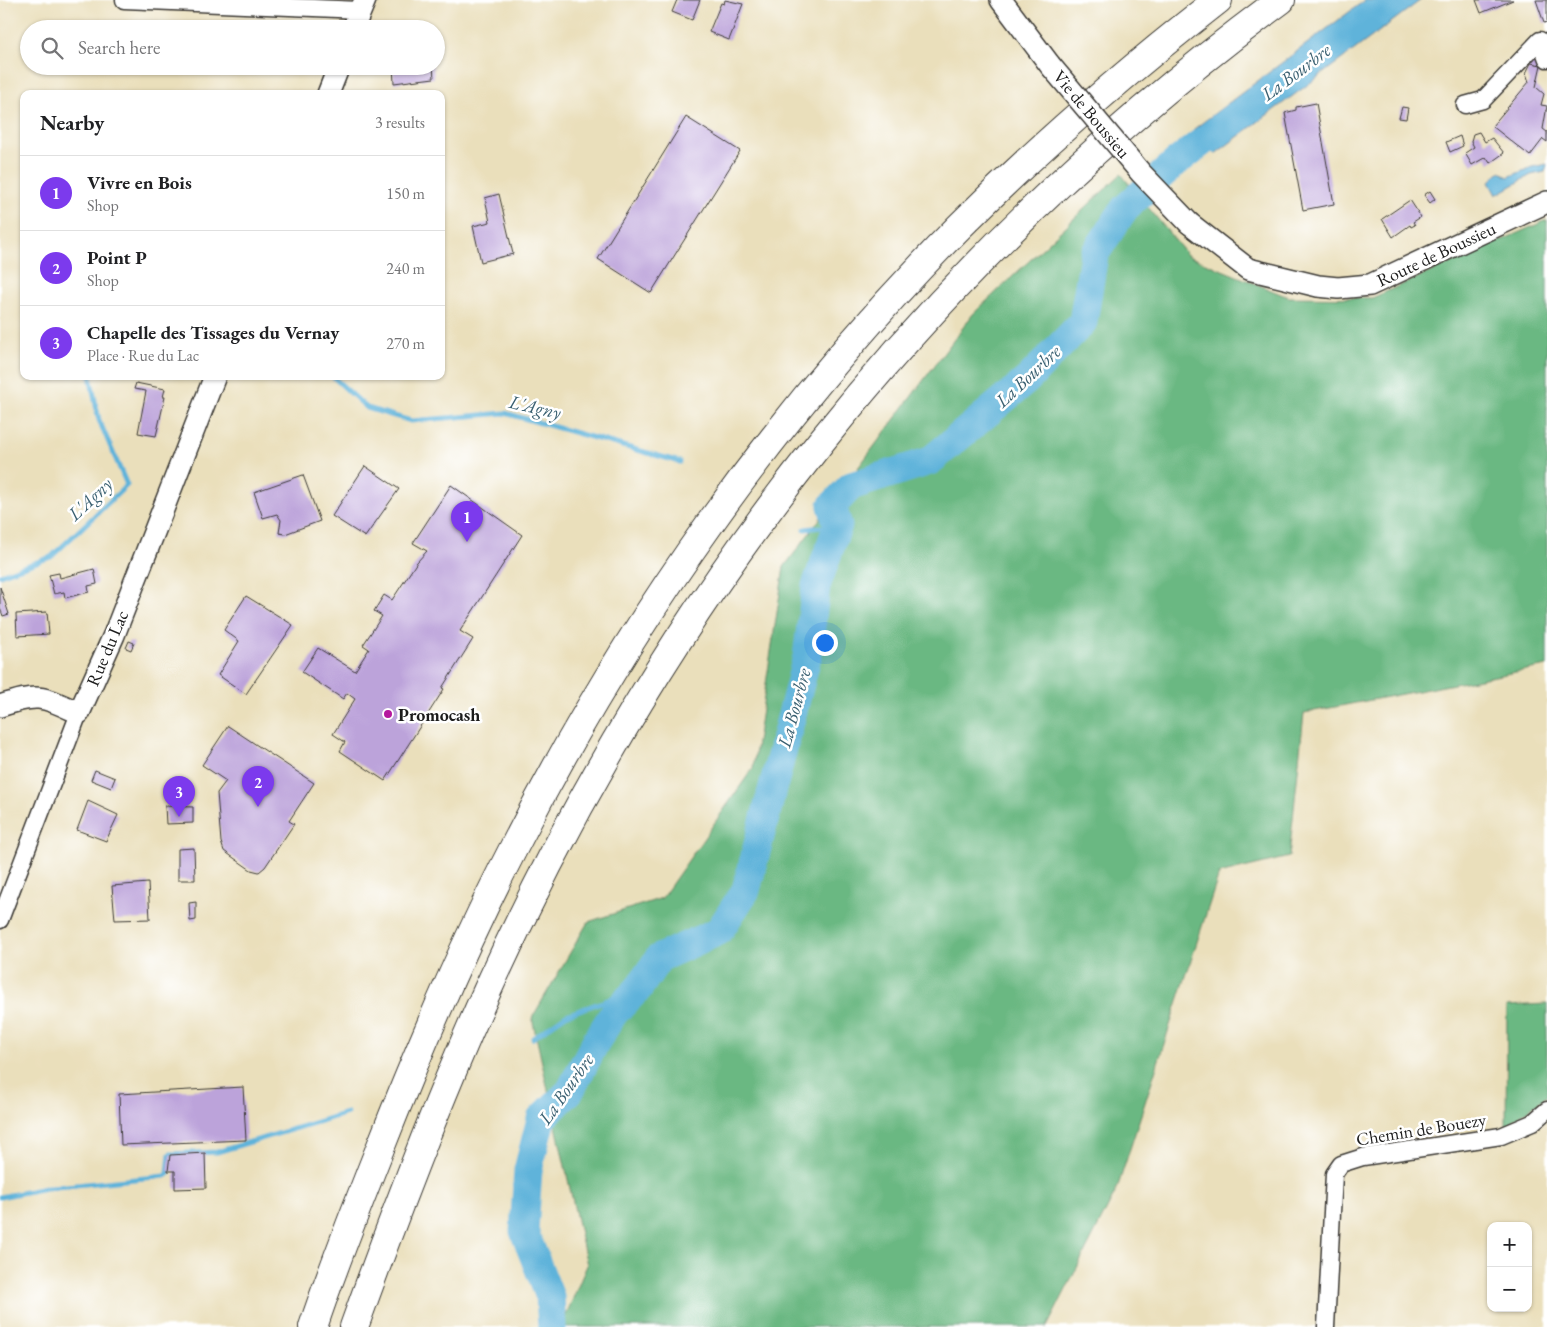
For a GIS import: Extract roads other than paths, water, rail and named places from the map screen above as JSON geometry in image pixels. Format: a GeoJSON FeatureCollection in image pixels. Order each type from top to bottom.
{"type":"FeatureCollection","features":[{"type":"Feature","properties":{"kind":"highway"},"geometry":{"type":"LineString","coordinates":[[313,1327],[397,1106],[470,937],[512,849],[586,714],[626,648],[671,580],[764,452],[821,379],[951,236],[1039,150],[1158,46],[1218,0]]}},
{"type":"Feature","properties":{"kind":"highway"},"geometry":{"type":"LineString","coordinates":[[354,1327],[435,1111],[488,988],[548,865],[620,733],[660,666],[747,538],[796,471],[856,398],[906,339],[992,248],[1075,169],[1185,74],[1281,0]]}},
{"type":"Feature","properties":{"kind":"street"},"geometry":{"type":"LineString","coordinates":[[124,0],[360,13]]}},
{"type":"Feature","properties":{"kind":"street","name":"Vie de Boussieu"},"geometry":{"type":"LineString","coordinates":[[1001,0],[1050,65],[1141,172],[1189,223]]}},
{"type":"Feature","properties":{"kind":"street"},"geometry":{"type":"LineString","coordinates":[[1465,104],[1483,100],[1540,40],[1547,59]]}},
{"type":"Feature","properties":{"kind":"street"},"geometry":{"type":"LineString","coordinates":[[330,90],[335,75]]}},
{"type":"Feature","properties":{"kind":"street","name":"Route de Boussieu"},"geometry":{"type":"LineString","coordinates":[[1189,223],[1248,269],[1318,286],[1338,288],[1370,285],[1547,202]]}},
{"type":"Feature","properties":{"kind":"street","name":"Rue du Lac"},"geometry":{"type":"LineString","coordinates":[[0,920],[79,712],[114,635],[213,380]]}},
{"type":"Feature","properties":{"kind":"street"},"geometry":{"type":"LineString","coordinates":[[0,706],[29,697],[43,697],[79,712]]}},
{"type":"Feature","properties":{"kind":"street","name":"Chemin de Bouezy"},"geometry":{"type":"LineString","coordinates":[[1326,1327],[1334,1174],[1342,1164],[1363,1157],[1501,1136],[1532,1123],[1547,1110]]}},
{"type":"Feature","properties":{"kind":"water"},"geometry":{"type":"Polygon","coordinates":[[[1365,0],[1421,0],[1215,154],[1194,129],[1365,0]]]}},
{"type":"Feature","properties":{"kind":"water"},"geometry":{"type":"Polygon","coordinates":[[[1547,164],[1545,172],[1531,175],[1496,195],[1489,182],[1500,171],[1508,177],[1532,167],[1547,164]]]}},
{"type":"Feature","properties":{"kind":"waterway","name":"La Bourbre"},"geometry":{"type":"LineString","coordinates":[[552,1327],[550,1297],[524,1231],[528,1170],[541,1119],[570,1091],[595,1043],[614,1013],[638,989],[659,958],[719,931],[746,890],[807,657],[816,586],[838,525],[832,506],[851,486],[930,461],[1027,380],[1083,322],[1094,255],[1125,208],[1174,164],[1234,117]]}},
{"type":"Feature","properties":{"kind":"waterway","name":"L'Agny"},"geometry":{"type":"LineString","coordinates":[[0,575],[51,557],[127,485],[99,420],[91,380]]}},
{"type":"Feature","properties":{"kind":"waterway","name":"L'Agny"},"geometry":{"type":"LineString","coordinates":[[336,380],[367,408],[411,421],[505,413],[680,462]]}},
{"type":"Feature","properties":{"kind":"waterway","name":"L'Agny"},"geometry":{"type":"LineString","coordinates":[[805,529],[838,525]]}},
{"type":"Feature","properties":{"kind":"waterway"},"geometry":{"type":"LineString","coordinates":[[533,1038],[566,1015],[638,989]]}},
{"type":"Feature","properties":{"kind":"waterway"},"geometry":{"type":"LineString","coordinates":[[0,1197],[46,1188],[165,1176],[168,1174],[170,1154],[217,1152],[347,1113]]}},
{"type":"Feature","properties":{"kind":"place","name":"Vivre en Bois"},"geometry":{"type":"Point","coordinates":[467,542]}},
{"type":"Feature","properties":{"kind":"place","name":"Promocash"},"geometry":{"type":"Point","coordinates":[388,714]}},
{"type":"Feature","properties":{"kind":"place","name":"Point P"},"geometry":{"type":"Point","coordinates":[258,807]}},
{"type":"Feature","properties":{"kind":"place","name":"Chapelle des Tissages du Vernay"},"geometry":{"type":"Point","coordinates":[179,817]}}]}
